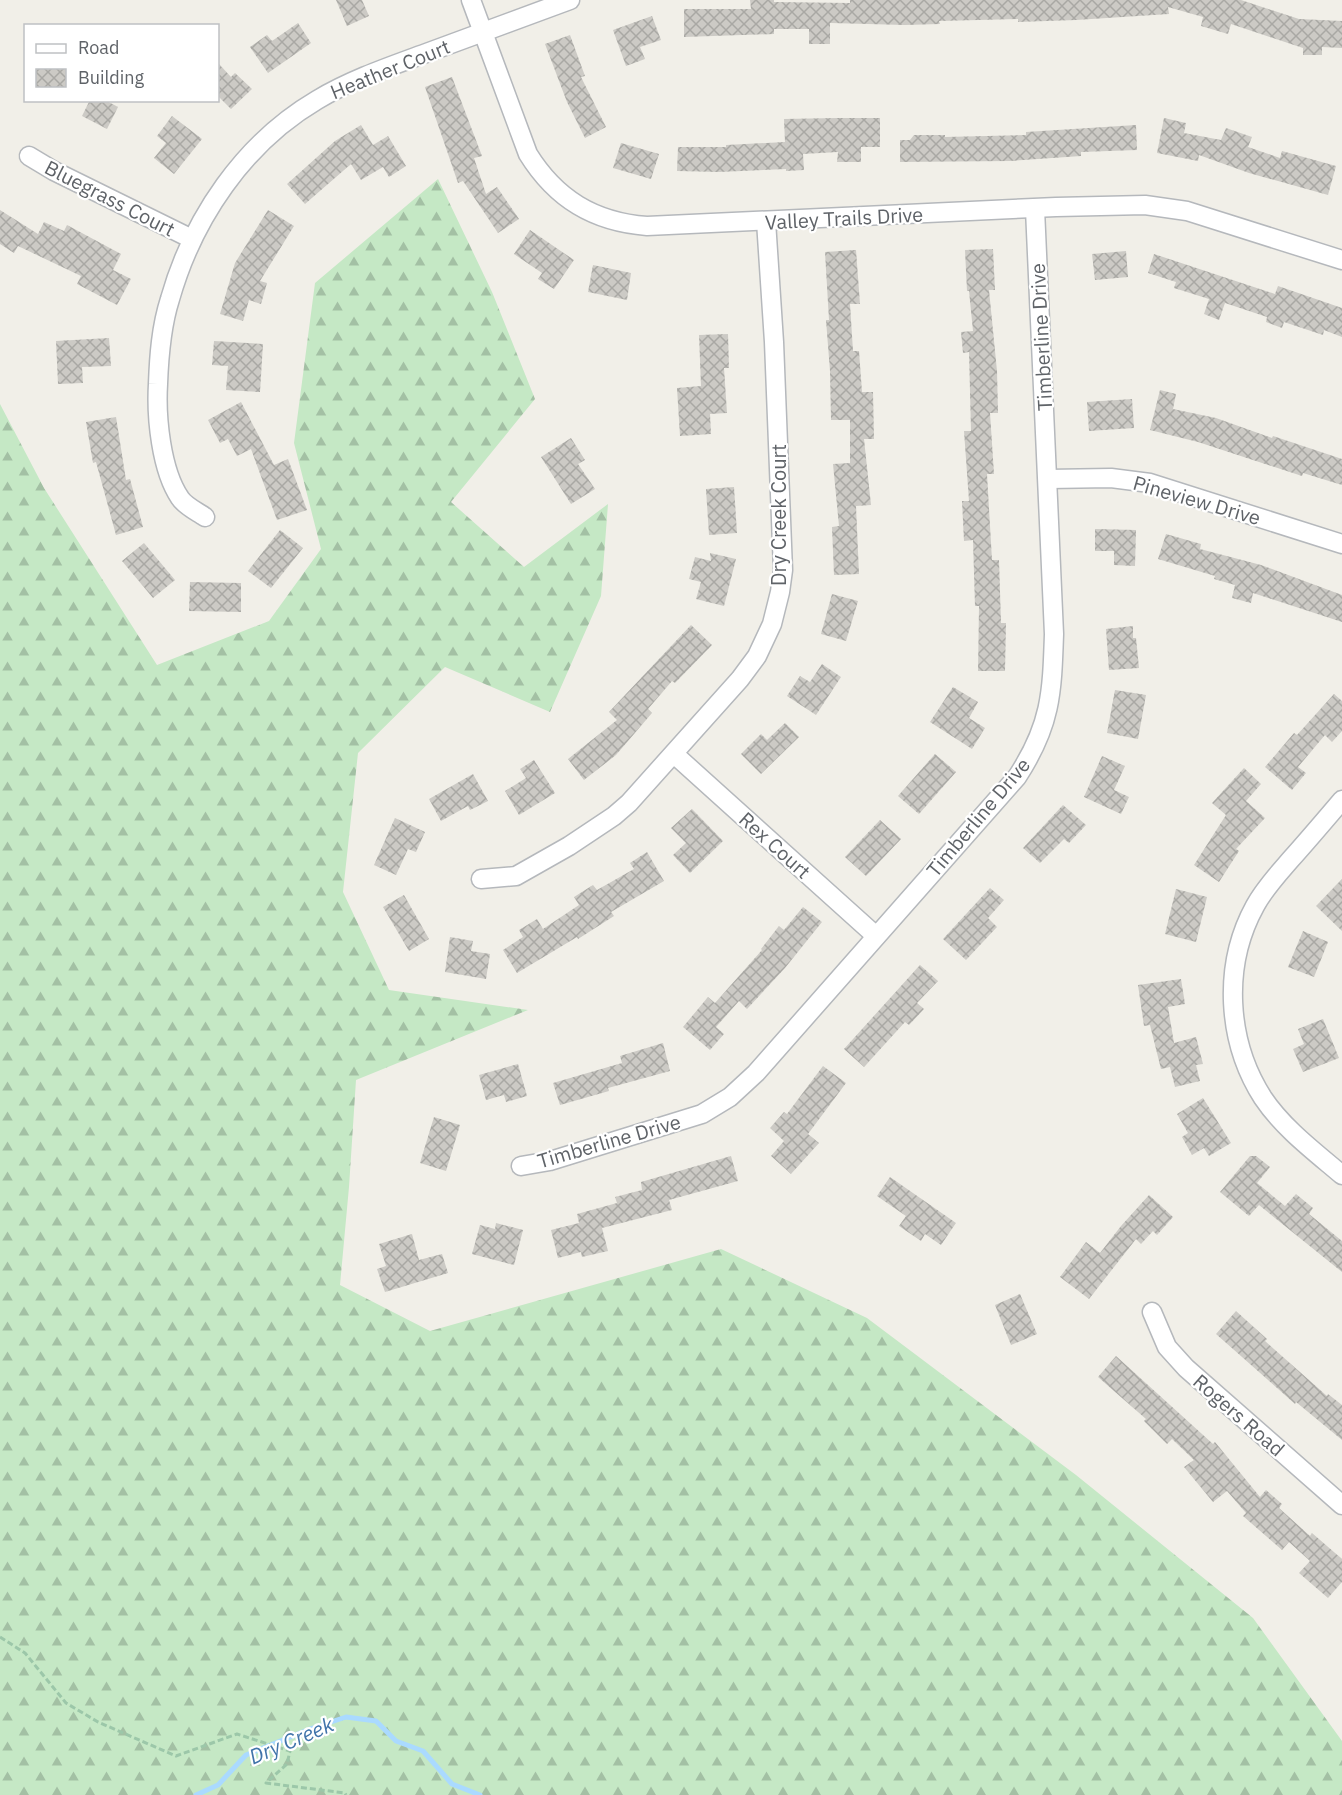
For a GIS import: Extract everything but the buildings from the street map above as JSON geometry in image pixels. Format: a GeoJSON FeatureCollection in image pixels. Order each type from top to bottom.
{"type":"FeatureCollection","features":[{"type":"Feature","properties":{"kind":"street","name":"Valley Trails Drive"},"geometry":{"type":"LineString","coordinates":[[471,0],[528,154],[539,171],[562,196],[593,214],[628,225],[1145,205],[1187,211],[1342,260]]}},
{"type":"Feature","properties":{"kind":"street","name":"Heather Court"},"geometry":{"type":"LineString","coordinates":[[205,517],[181,500],[172,482],[162,447],[157,398],[160,350],[169,300],[192,239],[218,194],[235,172],[272,134],[295,114],[317,100],[358,78],[570,0]]}},
{"type":"Feature","properties":{"kind":"street","name":"Bluegrass Court"},"geometry":{"type":"LineString","coordinates":[[29,156],[54,171],[192,239]]}},
{"type":"Feature","properties":{"kind":"street","name":"Timberline Drive"},"geometry":{"type":"LineString","coordinates":[[520,1166],[550,1161],[702,1114],[730,1097],[756,1072],[1017,777],[1028,760],[1044,726],[1053,686],[1054,634],[1035,209]]}},
{"type":"Feature","properties":{"kind":"street","name":"Dry Creek Court"},"geometry":{"type":"LineString","coordinates":[[481,879],[516,876],[569,846],[614,816],[629,803],[740,679],[757,656],[771,624],[780,592],[783,570],[774,342],[766,221]]}},
{"type":"Feature","properties":{"kind":"street","name":"Pineview Drive"},"geometry":{"type":"LineString","coordinates":[[1048,479],[1111,478],[1150,483],[1342,544]]}},
{"type":"Feature","properties":{"kind":"street","name":"Rex Court"},"geometry":{"type":"LineString","coordinates":[[674,754],[876,936]]}},
{"type":"Feature","properties":{"kind":"street"},"geometry":{"type":"LineString","coordinates":[[1342,800],[1267,887],[1255,905],[1245,927],[1239,949],[1232,996],[1236,1034],[1249,1071],[1264,1100],[1295,1134],[1342,1175]]}},
{"type":"Feature","properties":{"kind":"street","name":"Rogers Road"},"geometry":{"type":"LineString","coordinates":[[1152,1312],[1167,1347],[1185,1368],[1342,1505]]}},
{"type":"Feature","properties":{"kind":"path"},"geometry":{"type":"LineString","coordinates":[[0,1637],[25,1653],[66,1703],[98,1722],[176,1756],[237,1734],[290,1751],[287,1764],[266,1783],[345,1793],[346,1795]]}},
{"type":"Feature","properties":{"kind":"green space"},"geometry":{"type":"Polygon","coordinates":[[[438,179],[492,292],[535,399],[451,502],[524,567],[608,504],[601,596],[550,712],[445,667],[358,753],[343,892],[389,990],[528,1010],[356,1080],[340,1285],[430,1331],[721,1249],[867,1318],[1076,1475],[1253,1618],[1342,1741],[1342,1795],[0,1795],[0,404],[44,488],[157,665],[269,621],[321,549],[294,443],[315,283],[438,179]]]}},
{"type":"Feature","properties":{"kind":"waterway","name":"Dry Creek"},"geometry":{"type":"LineString","coordinates":[[196,1795],[218,1785],[246,1755],[346,1717],[376,1721],[396,1741],[423,1751],[452,1784],[480,1795]]}}]}
